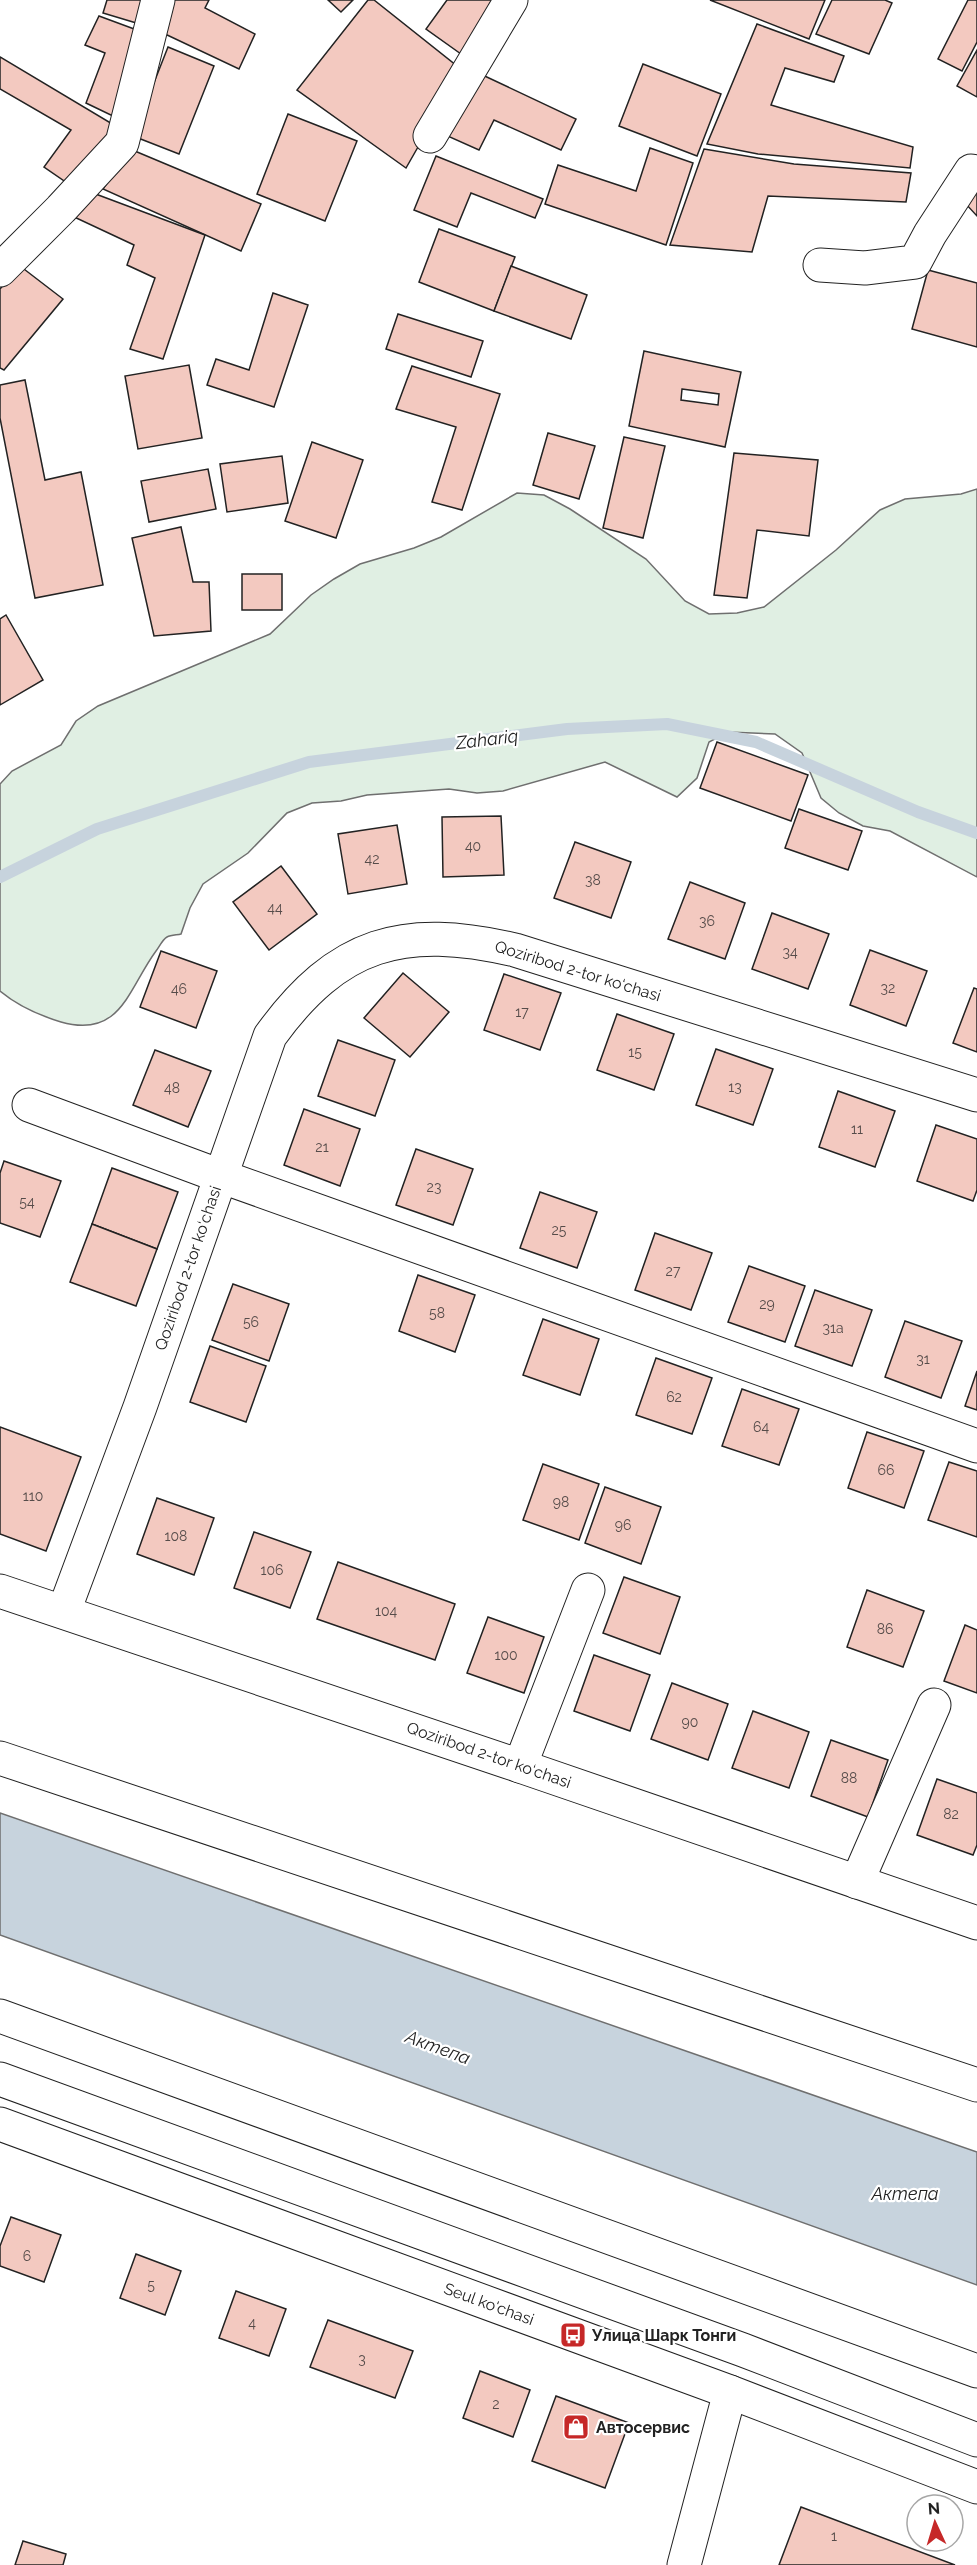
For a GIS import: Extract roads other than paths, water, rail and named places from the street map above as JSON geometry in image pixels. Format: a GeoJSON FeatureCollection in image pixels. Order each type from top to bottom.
{"type":"FeatureCollection","features":[{"type":"Feature","properties":{"kind":"street"},"geometry":{"type":"LineString","coordinates":[[0,270],[122,143],[158,0]]}},
{"type":"Feature","properties":{"kind":"street"},"geometry":{"type":"LineString","coordinates":[[430,136],[511,0]]}},
{"type":"Feature","properties":{"kind":"street"},"geometry":{"type":"LineString","coordinates":[[820,265],[865,268],[915,262],[930,234],[971,171],[977,172]]}},
{"type":"Feature","properties":{"kind":"street","name":"Qoziribod 2-tor ko‘chasi"},"geometry":{"type":"LineString","coordinates":[[64,1611],[140,1407],[270,1036],[292,1006],[318,980],[350,959],[384,944],[419,939],[453,939],[485,943],[515,950],[977,1095]]}},
{"type":"Feature","properties":{"kind":"street"},"geometry":{"type":"LineString","coordinates":[[29,1105],[220,1176],[977,1446]]}},
{"type":"Feature","properties":{"kind":"street"},"geometry":{"type":"LineString","coordinates":[[520,1766],[588,1590]]}},
{"type":"Feature","properties":{"kind":"street","name":"Qoziribod 2-tor ko‘chasi"},"geometry":{"type":"LineString","coordinates":[[0,1591],[977,1923]]}},
{"type":"Feature","properties":{"kind":"street"},"geometry":{"type":"LineString","coordinates":[[857,1882],[934,1706]]}},
{"type":"Feature","properties":{"kind":"street"},"geometry":{"type":"LineString","coordinates":[[0,1758],[977,2085]]}},
{"type":"Feature","properties":{"kind":"street"},"geometry":{"type":"LineString","coordinates":[[0,2016],[977,2371]]}},
{"type":"Feature","properties":{"kind":"street"},"geometry":{"type":"LineString","coordinates":[[0,2079],[742,2350],[977,2440]]}},
{"type":"Feature","properties":{"kind":"street","name":"Seul ko'chasi"},"geometry":{"type":"LineString","coordinates":[[0,2124],[730,2392],[977,2487]]}},
{"type":"Feature","properties":{"kind":"street"},"geometry":{"type":"LineString","coordinates":[[684,2565],[742,2350]]}},
{"type":"Feature","properties":{"kind":"water","name":"Актепа"},"geometry":{"type":"Polygon","coordinates":[[[0,1813],[977,2152],[977,2285],[0,1935],[0,1813]]]}},
{"type":"Feature","properties":{"kind":"waterway","name":"Zahariq"},"geometry":{"type":"LineString","coordinates":[[0,877],[97,829],[309,762],[567,729],[667,724],[756,742],[918,812],[977,833]]}},
{"type":"Feature","properties":{"kind":"place","name":"Улица Шарк Тонги"},"geometry":{"type":"Point","coordinates":[573,2335]}},
{"type":"Feature","properties":{"kind":"place","name":"Автосервис"},"geometry":{"type":"Point","coordinates":[576,2427]}}]}
